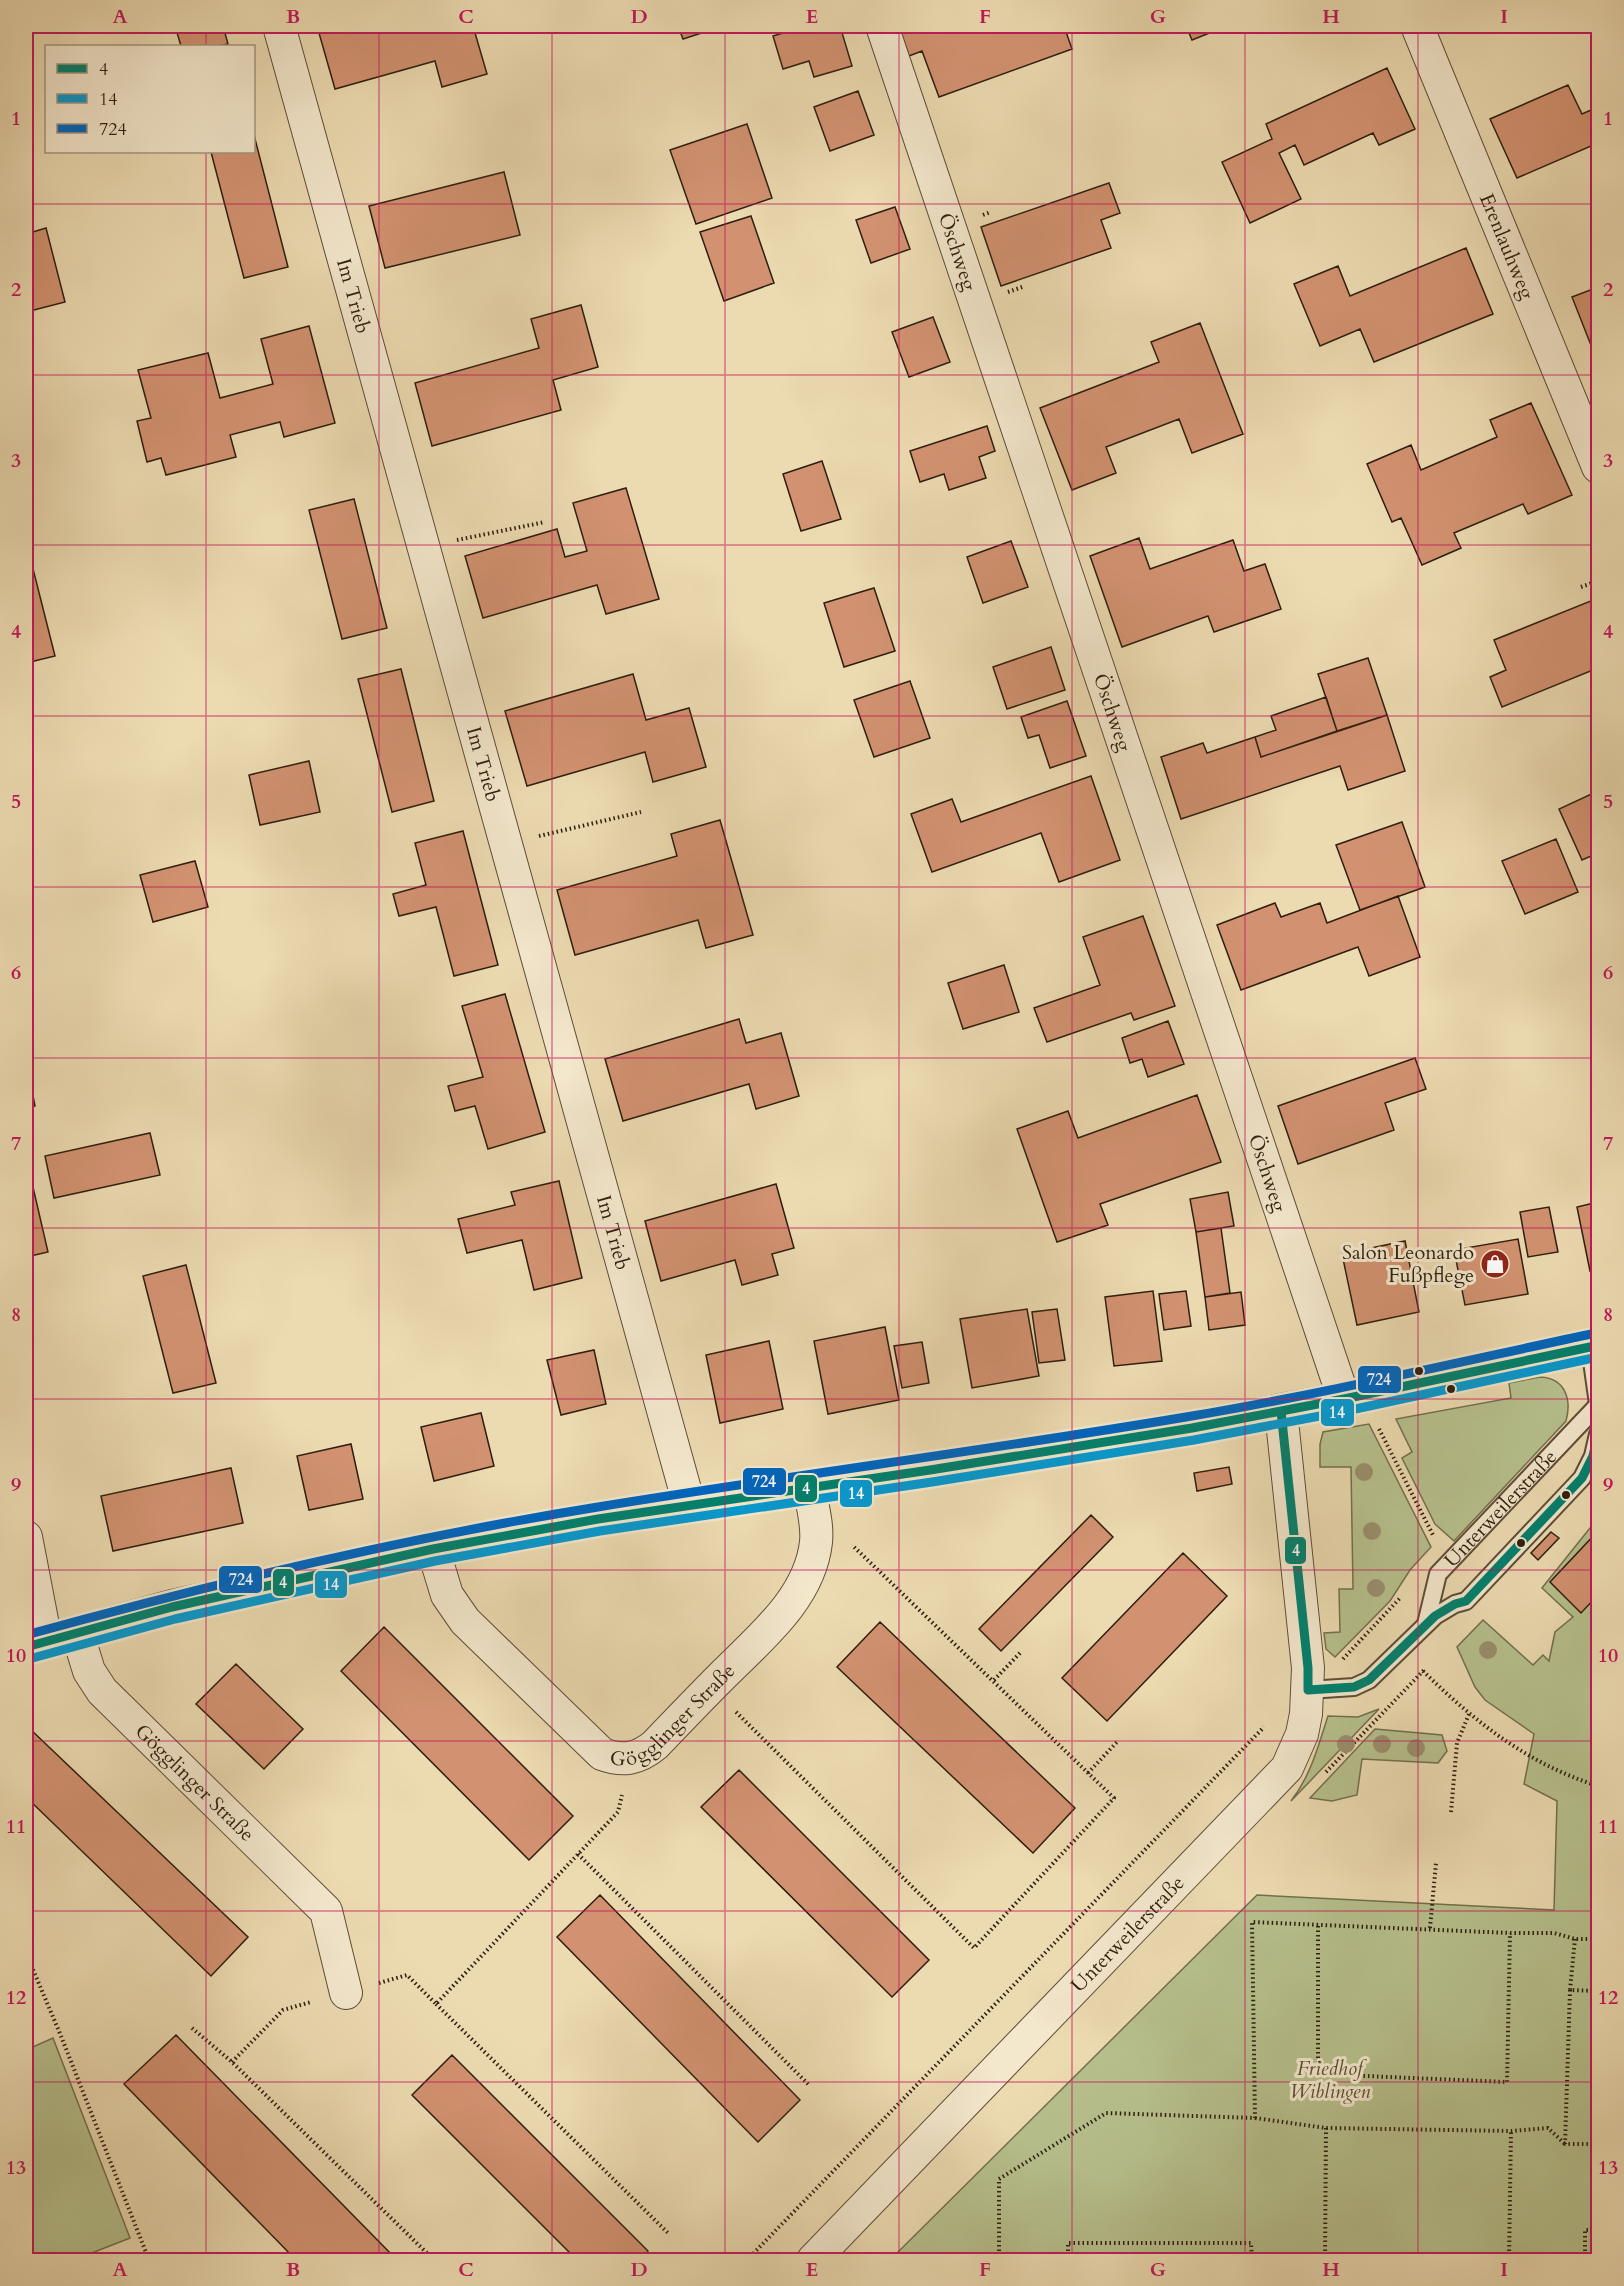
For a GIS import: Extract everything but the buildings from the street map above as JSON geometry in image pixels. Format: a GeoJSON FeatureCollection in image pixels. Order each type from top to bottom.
{"type":"FeatureCollection","features":[{"type":"Feature","properties":{"kind":"street","name":"Im Trieb"},"geometry":{"type":"LineString","coordinates":[[279,26],[689,1504]]}},
{"type":"Feature","properties":{"kind":"street","name":"Öschweg"},"geometry":{"type":"LineString","coordinates":[[882,26],[1344,1399]]}},
{"type":"Feature","properties":{"kind":"street","name":"Erenlauhweg"},"geometry":{"type":"LineString","coordinates":[[1417,26],[1599,467]]}},
{"type":"Feature","properties":{"kind":"street"},"geometry":{"type":"LineString","coordinates":[[50,1640],[172,1607],[433,1549],[689,1504],[1131,1438],[1344,1399],[1594,1346]]}},
{"type":"Feature","properties":{"kind":"street"},"geometry":{"type":"LineString","coordinates":[[1281,1411],[1308,1668],[1308,1690]]}},
{"type":"Feature","properties":{"kind":"street","name":"Gögglinger Straße"},"geometry":{"type":"LineString","coordinates":[[433,1549],[447,1595],[465,1621],[602,1754],[615,1759],[630,1759],[644,1754],[655,1745],[783,1613],[805,1579],[816,1542],[816,1523],[809,1487]]}},
{"type":"Feature","properties":{"kind":"street","name":"Gögglinger Straße"},"geometry":{"type":"LineString","coordinates":[[26,1537],[50,1640],[89,1671],[94,1682],[111,1702],[326,1911],[346,1993]]}},
{"type":"Feature","properties":{"kind":"street","name":"Unterweilerstraße"},"geometry":{"type":"LineString","coordinates":[[813,2260],[1279,1778],[1287,1768],[1302,1734],[1308,1690]]}},
{"type":"Feature","properties":{"kind":"lane","name":"Unterweilerstraße"},"geometry":{"type":"LineString","coordinates":[[1425,1624],[1438,1574],[1599,1405],[1594,1346]]}},
{"type":"Feature","properties":{"kind":"lane","name":"Unterweilerstraße"},"geometry":{"type":"LineString","coordinates":[[1308,1690],[1354,1687],[1369,1680],[1425,1624],[1444,1610],[1466,1601],[1582,1478],[1593,1456],[1599,1434]]}},
{"type":"Feature","properties":{"kind":"path"},"geometry":{"type":"LineString","coordinates":[[423,547],[545,522]]}},
{"type":"Feature","properties":{"kind":"path"},"geometry":{"type":"LineString","coordinates":[[1581,587],[1599,581]]}},
{"type":"Feature","properties":{"kind":"path"},"geometry":{"type":"LineString","coordinates":[[506,843],[641,812]]}},
{"type":"Feature","properties":{"kind":"path"},"geometry":{"type":"LineString","coordinates":[[1377,1425],[1439,1547]]}},
{"type":"Feature","properties":{"kind":"path"},"geometry":{"type":"LineString","coordinates":[[711,1687],[974,1948],[1114,1798],[859,1549]]}},
{"type":"Feature","properties":{"kind":"path"},"geometry":{"type":"LineString","coordinates":[[1343,1659],[1403,1595]]}},
{"type":"Feature","properties":{"kind":"path"},"geometry":{"type":"LineString","coordinates":[[994,1680],[1020,1653]]}},
{"type":"Feature","properties":{"kind":"path"},"geometry":{"type":"LineString","coordinates":[[1325,1773],[1431,1662]]}},
{"type":"Feature","properties":{"kind":"path"},"geometry":{"type":"LineString","coordinates":[[1423,1671],[1480,1724],[1557,1770],[1599,1786]]}},
{"type":"Feature","properties":{"kind":"path"},"geometry":{"type":"LineString","coordinates":[[747,2260],[1247,1742],[1308,1690]]}},
{"type":"Feature","properties":{"kind":"path"},"geometry":{"type":"LineString","coordinates":[[1451,1812],[1457,1743],[1469,1714]]}},
{"type":"Feature","properties":{"kind":"path"},"geometry":{"type":"LineString","coordinates":[[1088,1773],[1117,1742]]}},
{"type":"Feature","properties":{"kind":"path"},"geometry":{"type":"LineString","coordinates":[[436,2004],[618,1812],[630,1759]]}},
{"type":"Feature","properties":{"kind":"path"},"geometry":{"type":"LineString","coordinates":[[578,1854],[809,2085]]}},
{"type":"Feature","properties":{"kind":"path"},"geometry":{"type":"LineString","coordinates":[[1430,1928],[1436,1863]]}},
{"type":"Feature","properties":{"kind":"path"},"geometry":{"type":"LineString","coordinates":[[1255,2118],[1252,1922],[1554,1933],[1575,1939],[1599,1939]]}},
{"type":"Feature","properties":{"kind":"path"},"geometry":{"type":"LineString","coordinates":[[1318,1926],[1318,2074],[1507,2082],[1510,1933]]}},
{"type":"Feature","properties":{"kind":"path"},"geometry":{"type":"LineString","coordinates":[[1565,2144],[1570,1990],[1575,1939]]}},
{"type":"Feature","properties":{"kind":"path"},"geometry":{"type":"LineString","coordinates":[[26,1953],[149,2260]]}},
{"type":"Feature","properties":{"kind":"path"},"geometry":{"type":"LineString","coordinates":[[232,2062],[283,2010],[408,1975],[669,2234]]}},
{"type":"Feature","properties":{"kind":"path"},"geometry":{"type":"LineString","coordinates":[[1570,1990],[1599,1991]]}},
{"type":"Feature","properties":{"kind":"path"},"geometry":{"type":"LineString","coordinates":[[192,2028],[232,2062],[434,2260]]}},
{"type":"Feature","properties":{"kind":"path"},"geometry":{"type":"LineString","coordinates":[[999,2260],[999,2179],[1106,2113],[1255,2118],[1326,2128],[1511,2130],[1548,2128],[1565,2144],[1599,2144]]}},
{"type":"Feature","properties":{"kind":"path"},"geometry":{"type":"LineString","coordinates":[[1325,2260],[1326,2128]]}},
{"type":"Feature","properties":{"kind":"path"},"geometry":{"type":"LineString","coordinates":[[1509,2260],[1511,2130]]}},
{"type":"Feature","properties":{"kind":"path"},"geometry":{"type":"LineString","coordinates":[[1585,2260],[1585,2230],[1599,2230]]}},
{"type":"Feature","properties":{"kind":"path"},"geometry":{"type":"LineString","coordinates":[[1068,2260],[1068,2243],[1251,2243],[1252,2260]]}},
{"type":"Feature","properties":{"kind":"green space"},"geometry":{"type":"Polygon","coordinates":[[[1540,1377],[1555,1381],[1565,1391],[1568,1405],[1566,1421],[1454,1541],[1435,1524],[1402,1458],[1412,1452],[1396,1419],[1511,1398],[1509,1383],[1540,1377]]]}},
{"type":"Feature","properties":{"kind":"green space"},"geometry":{"type":"Polygon","coordinates":[[[1369,1424],[1431,1547],[1410,1570],[1390,1601],[1335,1657],[1326,1649],[1324,1633],[1340,1632],[1339,1589],[1353,1589],[1351,1467],[1320,1467],[1320,1444],[1323,1432],[1369,1424]]]}},
{"type":"Feature","properties":{"kind":"green space","name":"Friedhof Wiblingen"},"geometry":{"type":"Polygon","coordinates":[[[1598,1518],[1598,2260],[890,2260],[1257,1895],[1554,1910],[1557,1801],[1524,1784],[1534,1734],[1485,1700],[1475,1687],[1457,1647],[1483,1620],[1533,1665],[1543,1655],[1549,1661],[1555,1632],[1573,1617],[1542,1588],[1598,1518]]]}},
{"type":"Feature","properties":{"kind":"green space"},"geometry":{"type":"Polygon","coordinates":[[[1379,1709],[1291,1801],[1309,1771],[1328,1716],[1358,1717],[1379,1709]]]}},
{"type":"Feature","properties":{"kind":"green space"},"geometry":{"type":"Polygon","coordinates":[[[1375,1729],[1442,1735],[1447,1751],[1438,1763],[1362,1759],[1357,1795],[1332,1801],[1310,1798],[1375,1729]]]}},
{"type":"Feature","properties":{"kind":"green space"},"geometry":{"type":"Polygon","coordinates":[[[53,2038],[130,2238],[74,2260],[26,2260],[26,2050],[53,2038]]]}},
{"type":"Feature","properties":{"kind":"transit line","name":"724"},"geometry":{"type":"LineString","coordinates":[[26,1635],[168,1597],[310,1563],[526,1519],[1186,1417],[1340,1388],[1596,1333]]}},
{"type":"Feature","properties":{"kind":"transit line","name":"4"},"geometry":{"type":"LineString","coordinates":[[26,1647],[172,1607],[433,1549],[598,1519],[930,1470],[1192,1428],[1344,1399],[1590,1347]]}},
{"type":"Feature","properties":{"kind":"transit line","name":"14"},"geometry":{"type":"LineString","coordinates":[[29,1659],[175,1619],[435,1561],[600,1531],[932,1482],[1194,1440],[1346,1411],[1598,1357]]}},
{"type":"Feature","properties":{"kind":"transit line","name":"4"},"geometry":{"type":"LineString","coordinates":[[1281,1411],[1308,1668],[1308,1690]]}},
{"type":"Feature","properties":{"kind":"transit line","name":"4"},"geometry":{"type":"LineString","coordinates":[[1308,1690],[1354,1687],[1369,1680],[1435,1616],[1455,1604],[1466,1601],[1582,1478],[1593,1456],[1598,1434]]}},
{"type":"Feature","properties":{"kind":"place","name":"Salon Leonardo Fußpflege"},"geometry":{"type":"Point","coordinates":[1495,1264]}}]}
